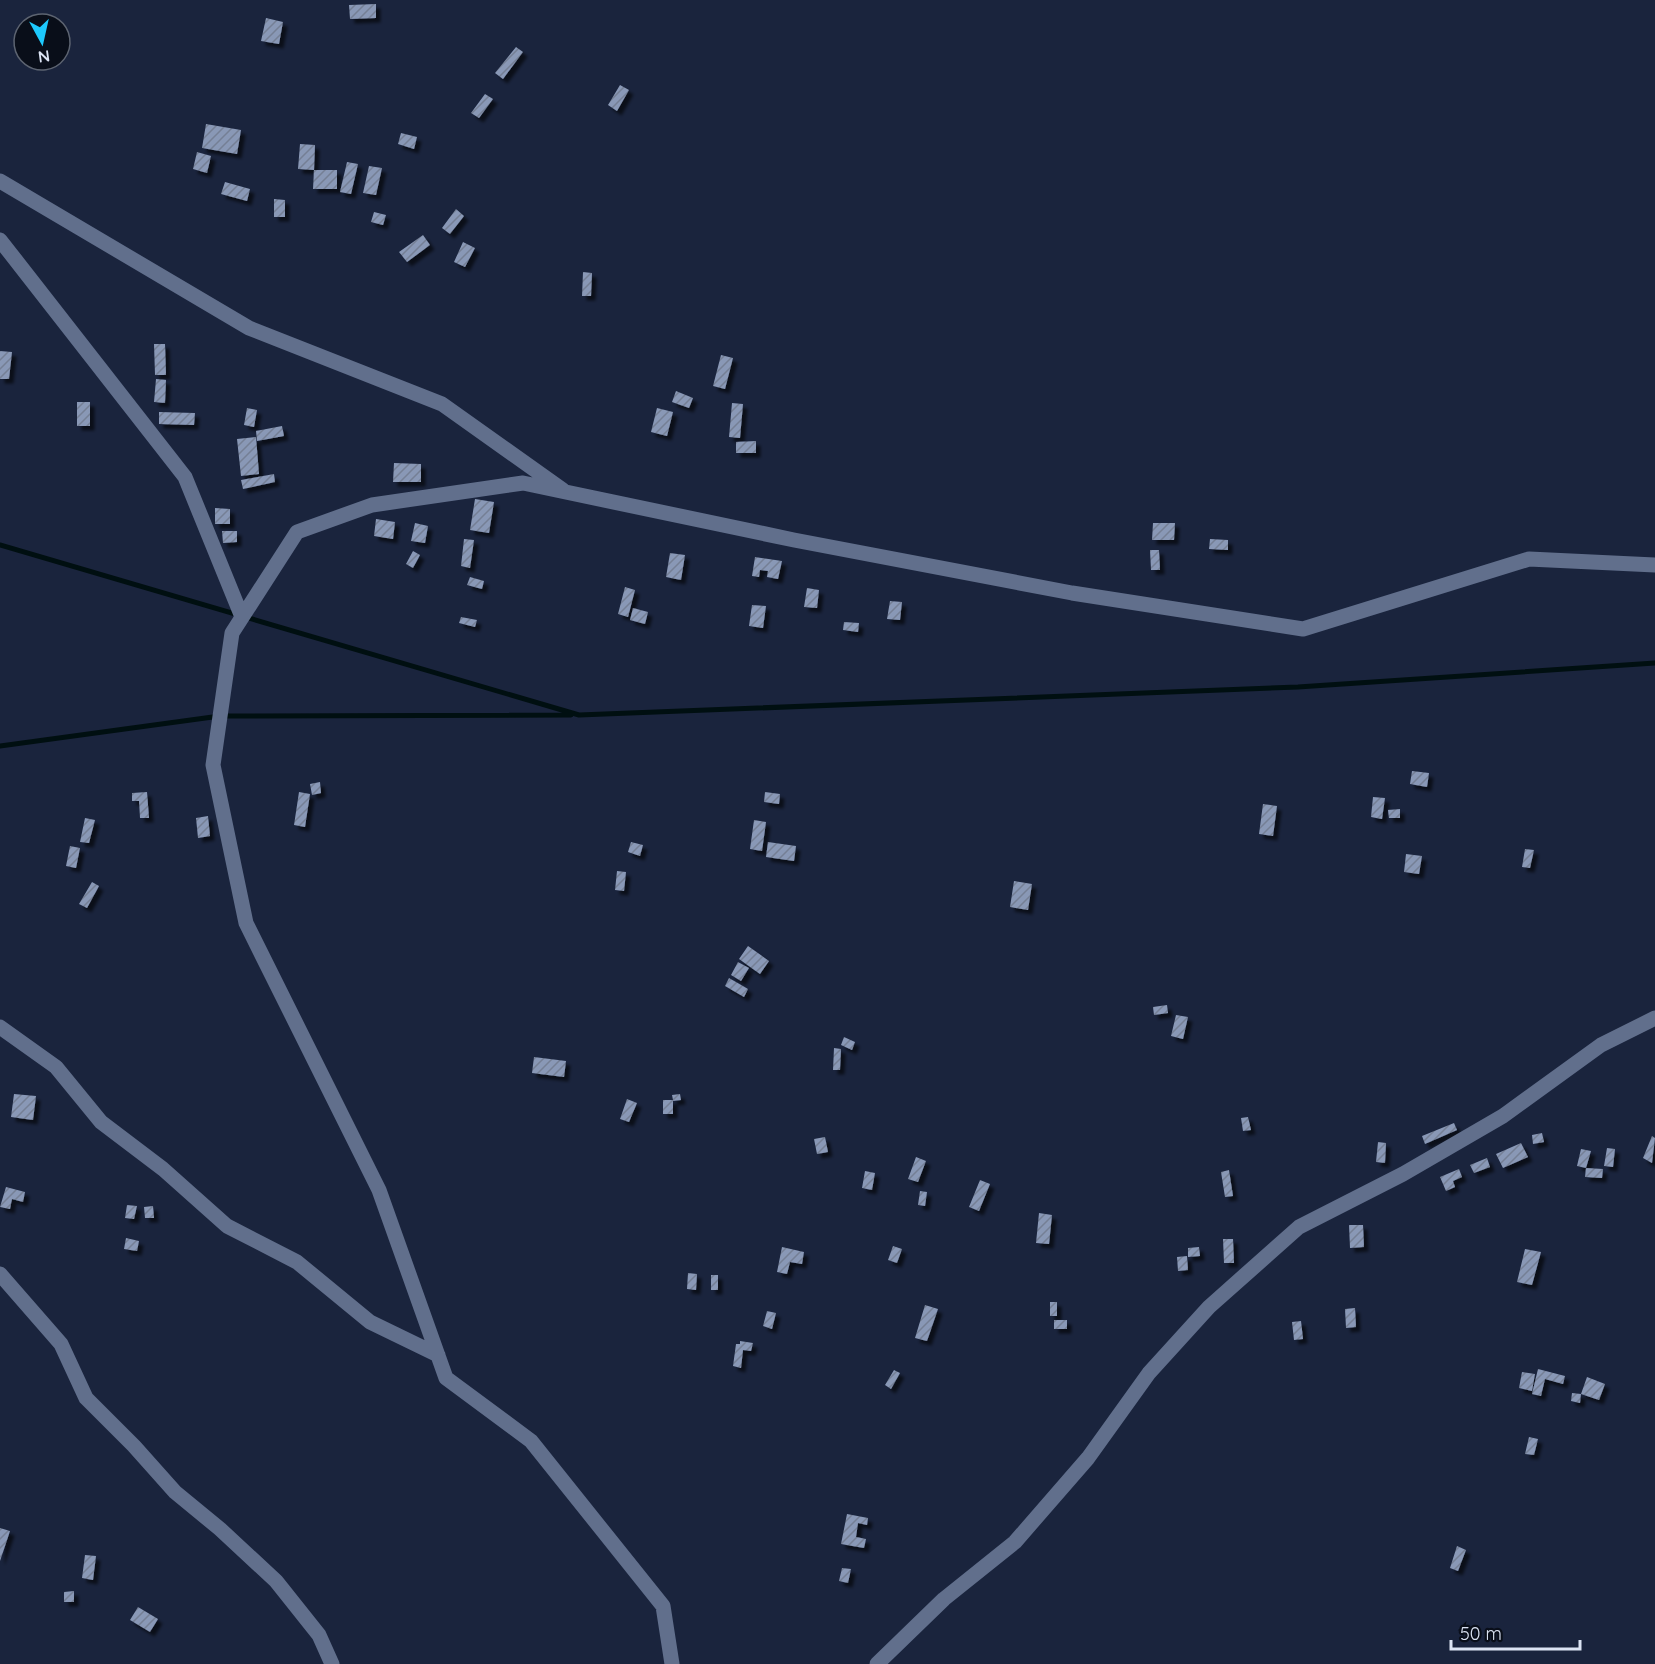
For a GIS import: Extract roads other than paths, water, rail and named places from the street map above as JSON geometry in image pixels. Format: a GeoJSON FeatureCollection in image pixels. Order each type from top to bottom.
{"type":"FeatureCollection","features":[{"type":"Feature","properties":{"kind":"street"},"geometry":{"type":"LineString","coordinates":[[0,181],[249,328],[442,404],[568,493]]}},
{"type":"Feature","properties":{"kind":"street"},"geometry":{"type":"LineString","coordinates":[[0,240],[185,477],[243,617]]}},
{"type":"Feature","properties":{"kind":"street"},"geometry":{"type":"LineString","coordinates":[[672,1664],[663,1606],[531,1441],[446,1378],[379,1190],[246,923],[213,765],[232,633],[297,532],[372,504],[523,483],[783,538],[1060,591],[1303,629],[1529,559],[1655,565]]}},
{"type":"Feature","properties":{"kind":"street"},"geometry":{"type":"LineString","coordinates":[[877,1664],[944,1599],[1015,1542],[1088,1458],[1149,1373],[1209,1307],[1299,1227],[1403,1174],[1503,1116],[1601,1045],[1655,1018]]}},
{"type":"Feature","properties":{"kind":"street"},"geometry":{"type":"LineString","coordinates":[[0,1027],[56,1067],[101,1122],[163,1169],[227,1226],[297,1262],[370,1322],[438,1355]]}},
{"type":"Feature","properties":{"kind":"street"},"geometry":{"type":"LineString","coordinates":[[0,1274],[61,1344],[86,1398],[134,1446],[175,1492],[220,1529],[276,1581],[318,1635],[332,1664]]}},
{"type":"Feature","properties":{"kind":"waterway"},"geometry":{"type":"LineString","coordinates":[[0,545],[579,715],[1298,687],[1655,663]]}},
{"type":"Feature","properties":{"kind":"waterway"},"geometry":{"type":"LineString","coordinates":[[0,746],[220,716],[571,715]]}}]}
